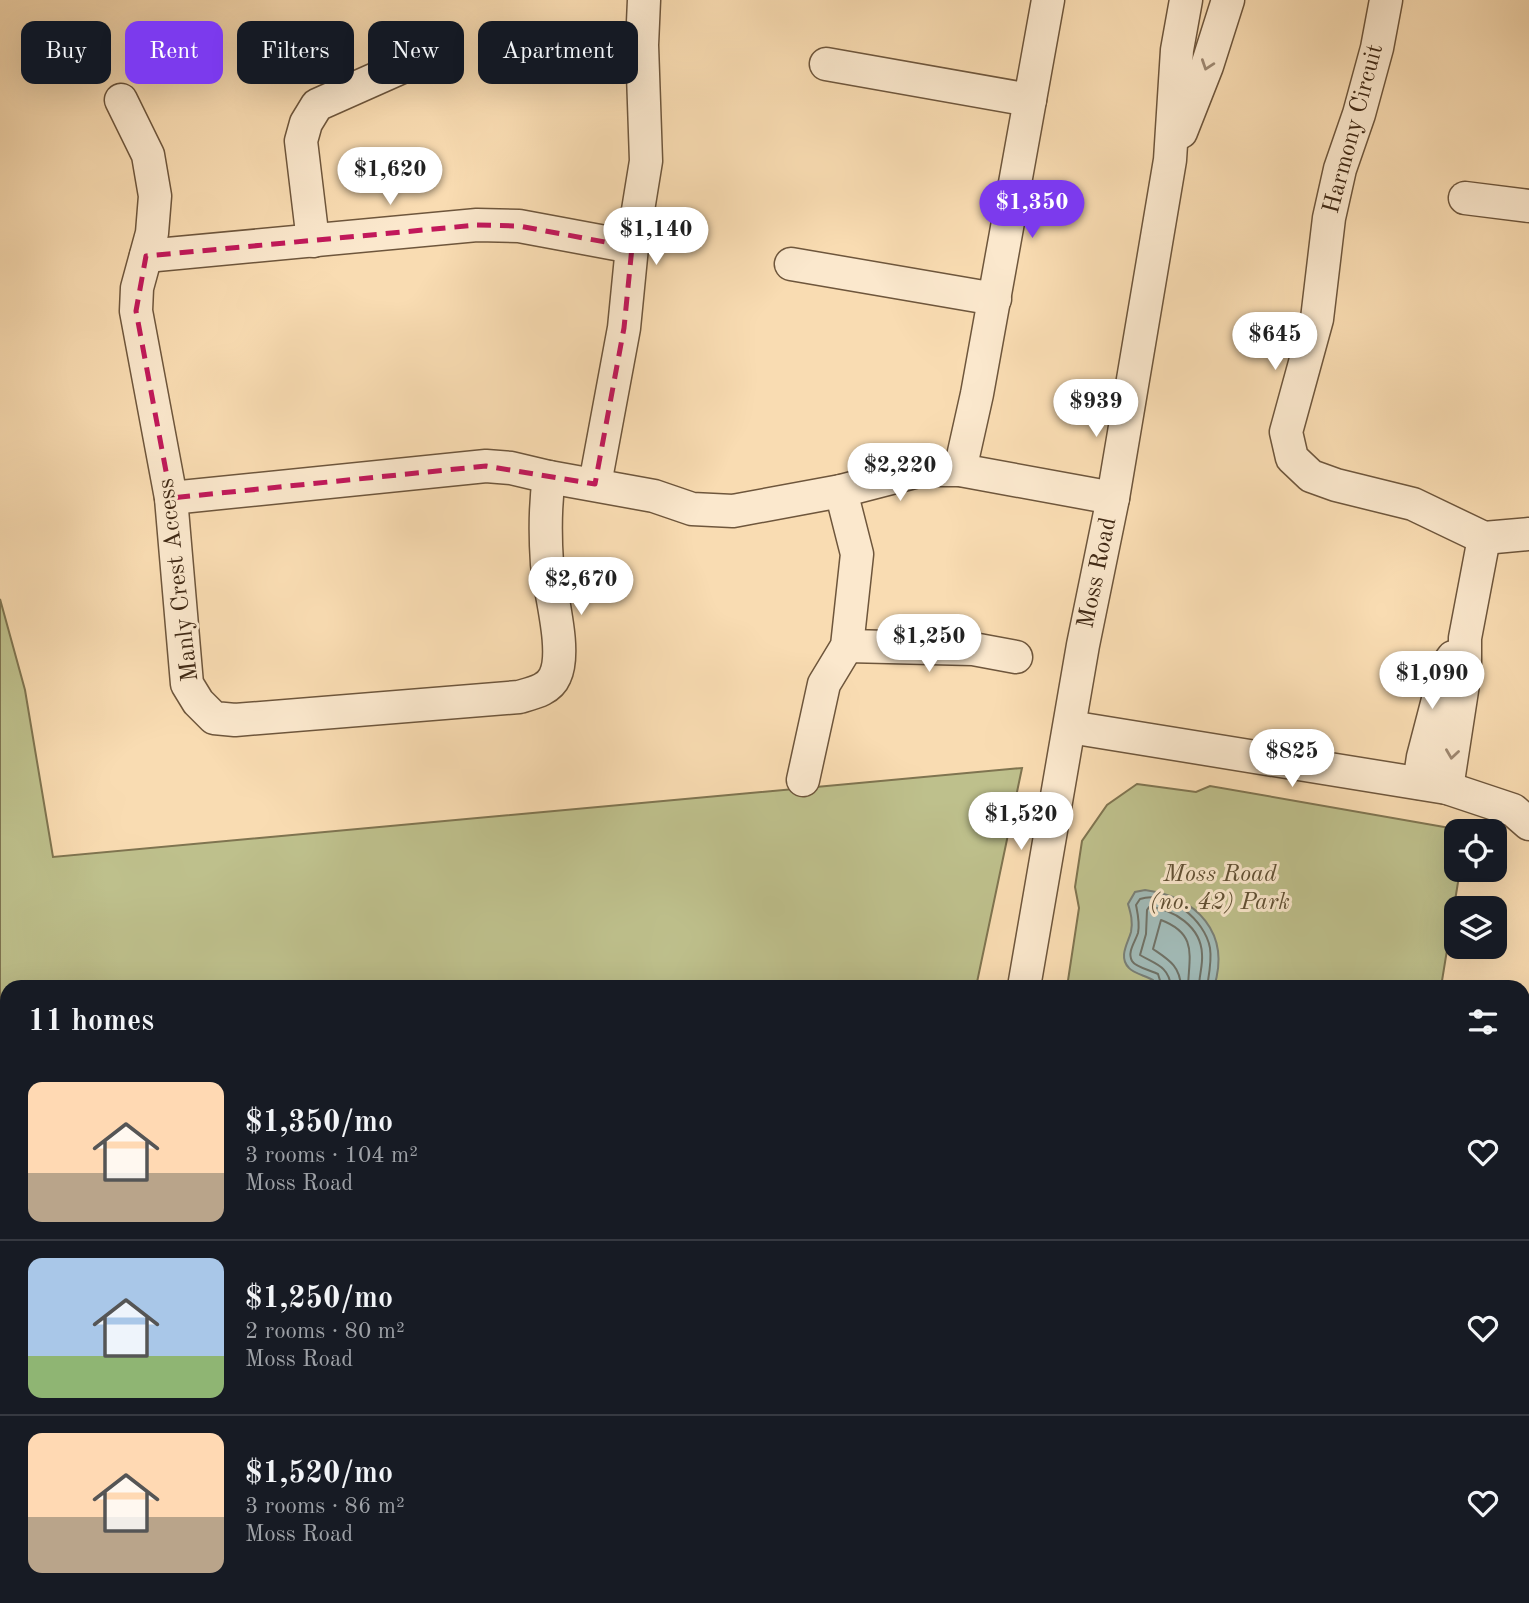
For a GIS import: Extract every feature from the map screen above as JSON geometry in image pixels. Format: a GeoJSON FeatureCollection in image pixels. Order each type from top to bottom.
{"type":"FeatureCollection","features":[{"type":"Feature","properties":{"kind":"street"},"geometry":{"type":"LineString","coordinates":[[595,484],[625,328],[632,247],[646,161],[642,44],[644,0]]}},
{"type":"Feature","properties":{"kind":"street"},"geometry":{"type":"LineString","coordinates":[[960,470],[978,394],[1048,0]]}},
{"type":"Feature","properties":{"kind":"street","name":"Moss Road"},"geometry":{"type":"LineString","coordinates":[[1025,980],[1083,645],[1113,498],[1170,160],[1177,50],[1186,0]]}},
{"type":"Feature","properties":{"kind":"street","name":"Moss Road"},"geometry":{"type":"LineString","coordinates":[[1170,160],[1207,66],[1228,0]]}},
{"type":"Feature","properties":{"kind":"street","name":"Harmony Circuit"},"geometry":{"type":"LineString","coordinates":[[1386,0],[1377,48],[1340,169],[1329,218],[1317,319],[1286,432],[1292,458],[1311,476],[1413,504],[1484,538]]}},
{"type":"Feature","properties":{"kind":"street"},"geometry":{"type":"LineString","coordinates":[[826,64],[1030,100]]}},
{"type":"Feature","properties":{"kind":"street"},"geometry":{"type":"LineString","coordinates":[[313,241],[301,141],[306,123],[317,105],[368,82]]}},
{"type":"Feature","properties":{"kind":"street","name":"Manly Crest Access"},"geometry":{"type":"LineString","coordinates":[[121,100],[148,155],[155,196],[152,233],[137,288],[136,311],[171,498],[187,684],[198,702],[214,718],[235,720],[519,697],[542,690],[555,678],[560,658],[547,563],[546,503],[549,477]]}},
{"type":"Feature","properties":{"kind":"street"},"geometry":{"type":"LineString","coordinates":[[1465,198],[1529,206]]}},
{"type":"Feature","properties":{"kind":"street"},"geometry":{"type":"LineString","coordinates":[[146,256],[491,226],[519,226],[632,247]]}},
{"type":"Feature","properties":{"kind":"street"},"geometry":{"type":"LineString","coordinates":[[791,264],[995,299]]}},
{"type":"Feature","properties":{"kind":"street"},"geometry":{"type":"LineString","coordinates":[[171,498],[486,466],[511,468],[654,496],[692,509],[733,511],[841,491],[922,470],[960,470],[1113,498]]}},
{"type":"Feature","properties":{"kind":"street"},"geometry":{"type":"LineString","coordinates":[[803,780],[824,684],[847,646],[857,554],[841,491]]}},
{"type":"Feature","properties":{"kind":"street"},"geometry":{"type":"LineString","coordinates":[[1433,786],[1423,757],[1447,665],[1465,638],[1484,538],[1529,534]]}},
{"type":"Feature","properties":{"kind":"street"},"geometry":{"type":"LineString","coordinates":[[847,646],[973,649],[1016,657]]}},
{"type":"Feature","properties":{"kind":"street"},"geometry":{"type":"LineString","coordinates":[[1070,727],[1433,786],[1513,810],[1529,824]]}},
{"type":"Feature","properties":{"kind":"highlighted area"},"geometry":{"type":"Polygon","coordinates":[[[477,225],[519,226],[632,247],[624,328],[595,484],[486,466],[171,498],[136,311],[146,256],[477,225]]]}},
{"type":"Feature","properties":{"kind":"green space"},"geometry":{"type":"Polygon","coordinates":[[[0,599],[25,690],[53,857],[1022,768],[977,980],[0,980],[0,599]]]}},
{"type":"Feature","properties":{"kind":"green space","name":"Moss Road (no. 42) Park"},"geometry":{"type":"Polygon","coordinates":[[[1137,784],[1196,792],[1210,786],[1444,827],[1444,882],[1458,882],[1456,896],[1444,896],[1446,959],[1442,980],[1068,980],[1079,908],[1075,887],[1082,841],[1107,805],[1137,784]]]}},
{"type":"Feature","properties":{"kind":"water"},"geometry":{"type":"Polygon","coordinates":[[[1145,890],[1164,894],[1194,910],[1205,921],[1218,950],[1215,980],[1153,980],[1129,968],[1124,959],[1132,925],[1128,904],[1135,892],[1145,890]]]}}]}
